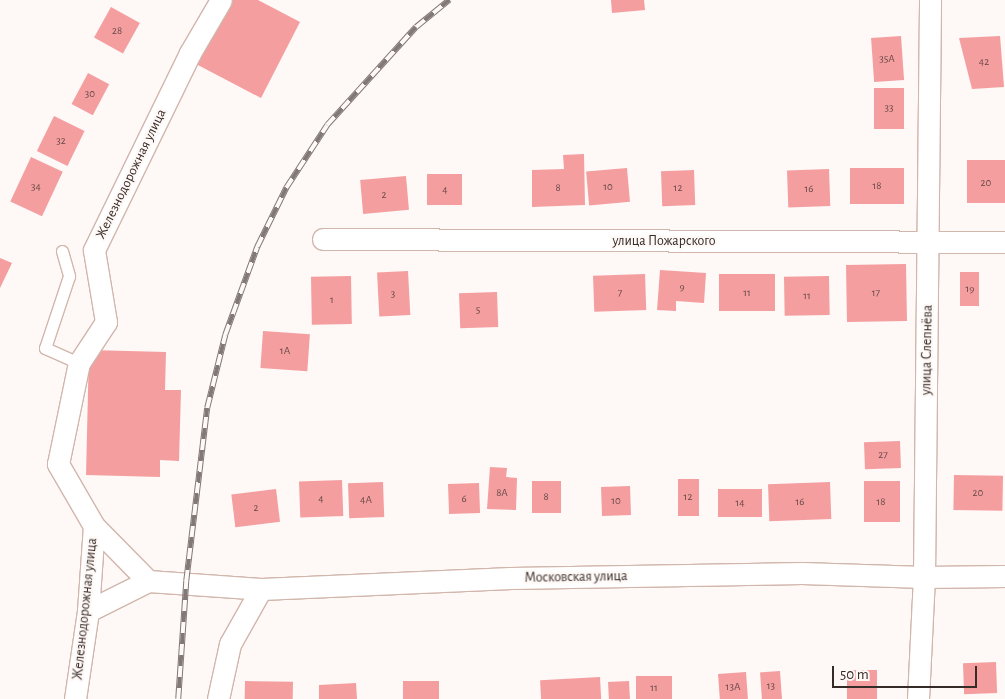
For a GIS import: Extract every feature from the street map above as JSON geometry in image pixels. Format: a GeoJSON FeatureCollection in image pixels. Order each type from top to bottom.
{"type":"FeatureCollection","features":[{"type":"Feature","properties":{"kind":"street","name":"Железнодорожная улица"},"geometry":{"type":"LineString","coordinates":[[75,699],[88,611],[94,526],[58,464],[79,362],[106,322],[94,250],[190,53],[221,0]]}},
{"type":"Feature","properties":{"kind":"street","name":"улица Слепнёва"},"geometry":{"type":"LineString","coordinates":[[918,699],[924,578],[930,0]]}},
{"type":"Feature","properties":{"kind":"street","name":"улица Пожарского"},"geometry":{"type":"LineString","coordinates":[[323,239],[1005,242]]}},
{"type":"Feature","properties":{"kind":"street"},"geometry":{"type":"LineString","coordinates":[[88,611],[148,581],[94,526]]}},
{"type":"Feature","properties":{"kind":"street","name":"Московская улица"},"geometry":{"type":"LineString","coordinates":[[148,581],[261,588],[511,578],[792,573],[924,578],[1005,576]]}},
{"type":"Feature","properties":{"kind":"street"},"geometry":{"type":"LineString","coordinates":[[218,699],[230,644],[261,588]]}},
{"type":"Feature","properties":{"kind":"lane"},"geometry":{"type":"LineString","coordinates":[[62,251],[69,276],[45,348],[79,362]]}},
{"type":"Feature","properties":{"kind":"building"},"geometry":{"type":"Polygon","coordinates":[[[229,0],[258,0],[300,22],[261,98],[196,64],[229,0]]]}},
{"type":"Feature","properties":{"kind":"building"},"geometry":{"type":"Polygon","coordinates":[[[611,0],[644,0],[645,10],[612,13],[611,0]]]}},
{"type":"Feature","properties":{"kind":"building"},"geometry":{"type":"Polygon","coordinates":[[[111,7],[140,23],[123,54],[94,38],[111,7]]]}},
{"type":"Feature","properties":{"kind":"building"},"geometry":{"type":"Polygon","coordinates":[[[901,36],[904,80],[874,82],[871,38],[901,36]]]}},
{"type":"Feature","properties":{"kind":"building"},"geometry":{"type":"Polygon","coordinates":[[[1000,36],[1004,87],[972,89],[959,38],[1000,36]]]}},
{"type":"Feature","properties":{"kind":"building"},"geometry":{"type":"Polygon","coordinates":[[[88,73],[109,84],[93,115],[72,104],[88,73]]]}},
{"type":"Feature","properties":{"kind":"building"},"geometry":{"type":"Polygon","coordinates":[[[874,88],[904,88],[904,129],[874,129],[874,88]]]}},
{"type":"Feature","properties":{"kind":"building"},"geometry":{"type":"Polygon","coordinates":[[[54,116],[85,131],[67,166],[37,151],[54,116]]]}},
{"type":"Feature","properties":{"kind":"building"},"geometry":{"type":"Polygon","coordinates":[[[584,154],[585,205],[532,207],[532,170],[564,169],[563,155],[584,154]]]}},
{"type":"Feature","properties":{"kind":"building"},"geometry":{"type":"Polygon","coordinates":[[[31,157],[63,172],[42,216],[10,201],[31,157]]]}},
{"type":"Feature","properties":{"kind":"building"},"geometry":{"type":"Polygon","coordinates":[[[967,160],[1005,160],[1005,203],[967,203],[967,160]]]}},
{"type":"Feature","properties":{"kind":"building"},"geometry":{"type":"Polygon","coordinates":[[[627,168],[630,202],[589,205],[586,172],[627,168]]]}},
{"type":"Feature","properties":{"kind":"building"},"geometry":{"type":"Polygon","coordinates":[[[850,168],[904,168],[904,204],[850,204],[850,168]]]}},
{"type":"Feature","properties":{"kind":"building"},"geometry":{"type":"Polygon","coordinates":[[[829,169],[830,206],[788,207],[787,170],[829,169]]]}},
{"type":"Feature","properties":{"kind":"building"},"geometry":{"type":"Polygon","coordinates":[[[694,170],[695,205],[662,206],[661,171],[694,170]]]}},
{"type":"Feature","properties":{"kind":"building"},"geometry":{"type":"Polygon","coordinates":[[[427,174],[462,174],[462,205],[427,205],[427,174]]]}},
{"type":"Feature","properties":{"kind":"building"},"geometry":{"type":"Polygon","coordinates":[[[406,176],[409,210],[363,214],[360,180],[406,176]]]}},
{"type":"Feature","properties":{"kind":"building"},"geometry":{"type":"Polygon","coordinates":[[[0,258],[12,263],[0,288],[0,258]]]}},
{"type":"Feature","properties":{"kind":"building"},"geometry":{"type":"Polygon","coordinates":[[[906,264],[907,321],[847,322],[846,265],[906,264]]]}},
{"type":"Feature","properties":{"kind":"building"},"geometry":{"type":"Polygon","coordinates":[[[660,270],[706,273],[704,303],[676,301],[676,311],[657,310],[660,270]]]}},
{"type":"Feature","properties":{"kind":"building"},"geometry":{"type":"Polygon","coordinates":[[[408,271],[410,315],[379,317],[377,273],[408,271]]]}},
{"type":"Feature","properties":{"kind":"building"},"geometry":{"type":"Polygon","coordinates":[[[960,272],[979,272],[979,306],[960,306],[960,272]]]}},
{"type":"Feature","properties":{"kind":"building"},"geometry":{"type":"Polygon","coordinates":[[[645,274],[646,310],[594,312],[593,276],[645,274]]]}},
{"type":"Feature","properties":{"kind":"building"},"geometry":{"type":"Polygon","coordinates":[[[719,274],[775,274],[775,311],[719,311],[719,274]]]}},
{"type":"Feature","properties":{"kind":"building"},"geometry":{"type":"Polygon","coordinates":[[[351,276],[352,324],[312,325],[311,277],[351,276]]]}},
{"type":"Feature","properties":{"kind":"building"},"geometry":{"type":"Polygon","coordinates":[[[829,276],[830,315],[785,316],[784,277],[829,276]]]}},
{"type":"Feature","properties":{"kind":"building"},"geometry":{"type":"Polygon","coordinates":[[[497,292],[498,327],[460,328],[459,293],[497,292]]]}},
{"type":"Feature","properties":{"kind":"building"},"geometry":{"type":"Polygon","coordinates":[[[263,331],[310,334],[307,371],[260,368],[263,331]]]}},
{"type":"Feature","properties":{"kind":"building"},"geometry":{"type":"Polygon","coordinates":[[[89,350],[166,352],[165,390],[181,390],[179,461],[160,460],[160,477],[86,475],[89,350]]]}},
{"type":"Feature","properties":{"kind":"building"},"geometry":{"type":"Polygon","coordinates":[[[900,441],[901,468],[865,469],[864,442],[900,441]]]}},
{"type":"Feature","properties":{"kind":"building"},"geometry":{"type":"Polygon","coordinates":[[[490,467],[507,468],[506,477],[517,478],[516,510],[487,509],[490,467]]]}},
{"type":"Feature","properties":{"kind":"building"},"geometry":{"type":"Polygon","coordinates":[[[954,475],[1003,476],[1002,511],[953,510],[954,475]]]}},
{"type":"Feature","properties":{"kind":"building"},"geometry":{"type":"Polygon","coordinates":[[[678,479],[699,479],[699,516],[678,516],[678,479]]]}},
{"type":"Feature","properties":{"kind":"building"},"geometry":{"type":"Polygon","coordinates":[[[342,480],[343,516],[300,517],[299,482],[342,480]]]}},
{"type":"Feature","properties":{"kind":"building"},"geometry":{"type":"Polygon","coordinates":[[[532,481],[561,481],[561,513],[532,513],[532,481]]]}},
{"type":"Feature","properties":{"kind":"building"},"geometry":{"type":"Polygon","coordinates":[[[864,481],[900,481],[900,522],[864,522],[864,481]]]}},
{"type":"Feature","properties":{"kind":"building"},"geometry":{"type":"Polygon","coordinates":[[[383,482],[384,517],[349,518],[348,483],[383,482]]]}},
{"type":"Feature","properties":{"kind":"building"},"geometry":{"type":"Polygon","coordinates":[[[830,482],[831,519],[769,521],[768,484],[830,482]]]}},
{"type":"Feature","properties":{"kind":"building"},"geometry":{"type":"Polygon","coordinates":[[[479,483],[480,513],[449,514],[448,484],[479,483]]]}},
{"type":"Feature","properties":{"kind":"building"},"geometry":{"type":"Polygon","coordinates":[[[630,486],[631,515],[602,516],[601,487],[630,486]]]}},
{"type":"Feature","properties":{"kind":"building"},"geometry":{"type":"Polygon","coordinates":[[[276,489],[280,522],[235,527],[231,494],[276,489]]]}},
{"type":"Feature","properties":{"kind":"building"},"geometry":{"type":"Polygon","coordinates":[[[718,489],[762,489],[762,517],[718,517],[718,489]]]}},
{"type":"Feature","properties":{"kind":"building"},"geometry":{"type":"Polygon","coordinates":[[[996,662],[997,693],[964,694],[963,663],[996,662]]]}},
{"type":"Feature","properties":{"kind":"building"},"geometry":{"type":"Polygon","coordinates":[[[847,670],[877,670],[877,699],[847,699],[847,670]]]}},
{"type":"Feature","properties":{"kind":"building"},"geometry":{"type":"Polygon","coordinates":[[[780,671],[782,699],[762,699],[760,672],[780,671]]]}},
{"type":"Feature","properties":{"kind":"building"},"geometry":{"type":"Polygon","coordinates":[[[746,672],[748,699],[720,699],[718,674],[746,672]]]}},
{"type":"Feature","properties":{"kind":"building"},"geometry":{"type":"Polygon","coordinates":[[[636,676],[672,676],[672,699],[636,699],[636,676]]]}},
{"type":"Feature","properties":{"kind":"building"},"geometry":{"type":"Polygon","coordinates":[[[600,677],[601,699],[541,699],[540,680],[600,677]]]}},
{"type":"Feature","properties":{"kind":"building"},"geometry":{"type":"Polygon","coordinates":[[[245,681],[293,682],[293,699],[245,699],[245,681]]]}},
{"type":"Feature","properties":{"kind":"building"},"geometry":{"type":"Polygon","coordinates":[[[403,681],[439,681],[439,699],[403,699],[403,681]]]}},
{"type":"Feature","properties":{"kind":"building"},"geometry":{"type":"Polygon","coordinates":[[[629,681],[630,699],[609,699],[608,682],[629,681]]]}},
{"type":"Feature","properties":{"kind":"building"},"geometry":{"type":"Polygon","coordinates":[[[356,683],[357,699],[319,699],[319,685],[356,683]]]}},
{"type":"Feature","properties":{"kind":"railway"},"geometry":{"type":"LineString","coordinates":[[178,699],[186,581],[207,408],[225,335],[257,247],[286,188],[327,125],[416,27],[449,0]]}}]}
